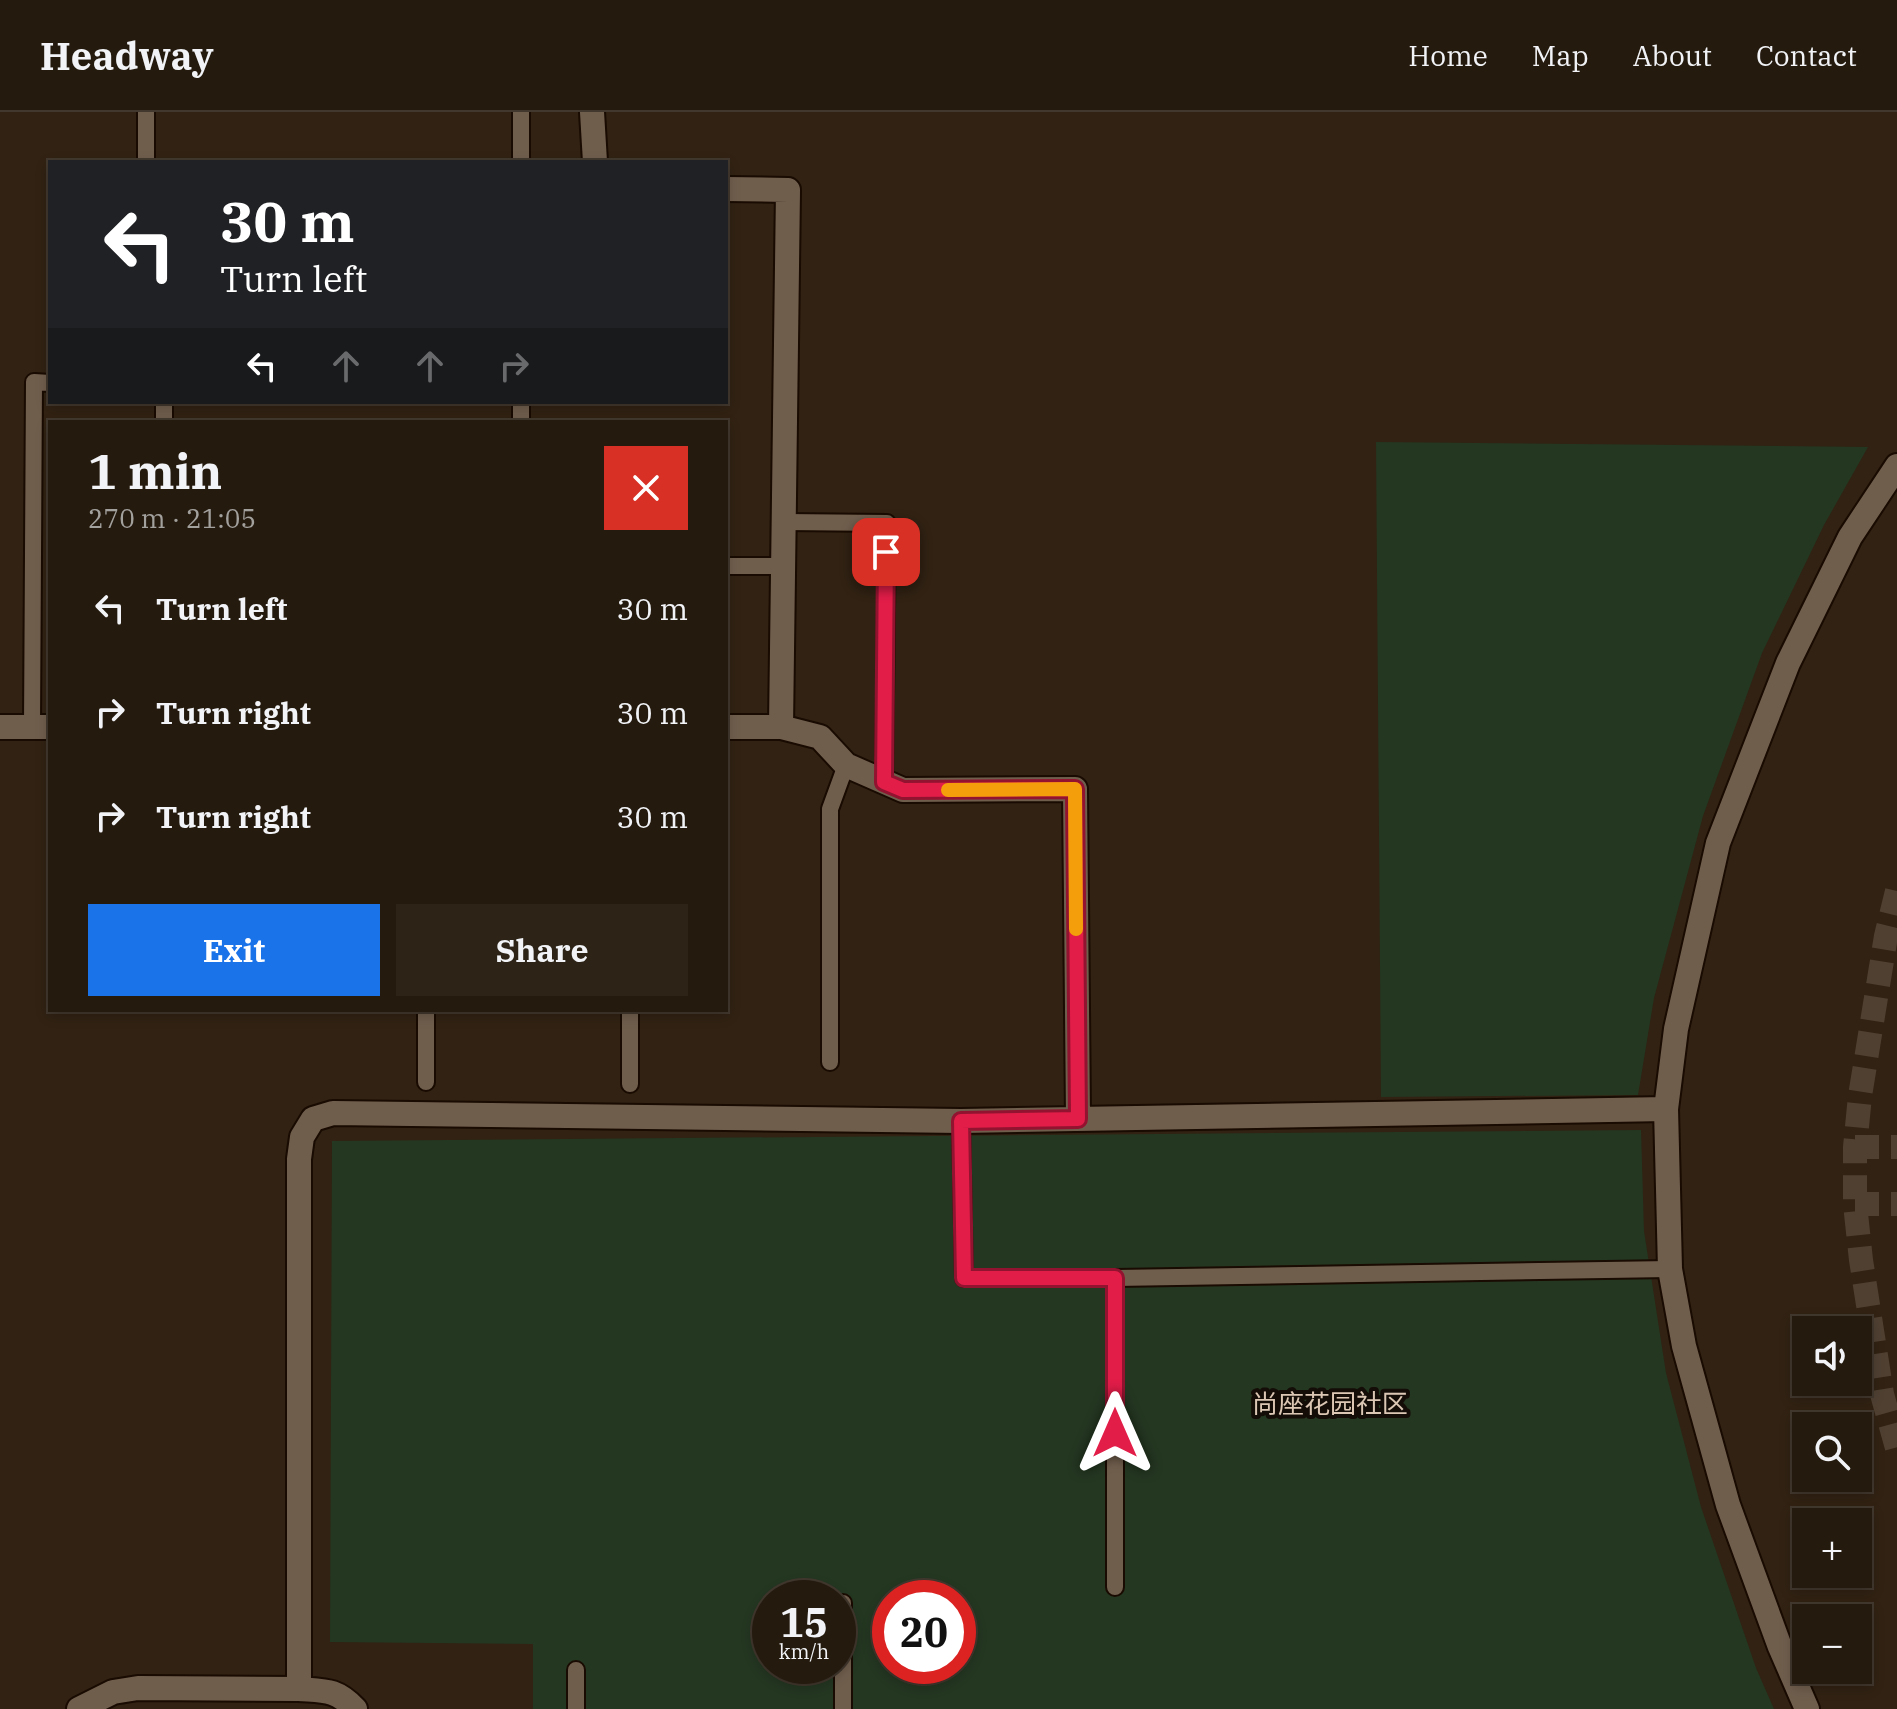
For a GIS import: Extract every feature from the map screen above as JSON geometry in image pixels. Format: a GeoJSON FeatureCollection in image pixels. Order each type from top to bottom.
{"type":"FeatureCollection","features":[{"type":"Feature","properties":{"kind":"street"},"geometry":{"type":"LineString","coordinates":[[592,112],[595,160]]}},
{"type":"Feature","properties":{"kind":"street"},"geometry":{"type":"LineString","coordinates":[[728,189],[788,190],[781,727]]}},
{"type":"Feature","properties":{"kind":"street"},"geometry":{"type":"LineString","coordinates":[[1807,1709],[1780,1647],[1728,1505],[1684,1346],[1670,1269],[1666,1109],[1676,1029],[1718,843],[1788,663],[1850,537],[1897,466]]}},
{"type":"Feature","properties":{"kind":"street"},"geometry":{"type":"LineString","coordinates":[[0,727],[41,727]]}},
{"type":"Feature","properties":{"kind":"street"},"geometry":{"type":"LineString","coordinates":[[728,727],[781,727],[820,737],[846,765],[903,790],[1075,789],[1078,1119]]}},
{"type":"Feature","properties":{"kind":"street"},"geometry":{"type":"LineString","coordinates":[[299,1689],[299,1159],[302,1137],[313,1119],[333,1113],[961,1121],[1666,1109]]}},
{"type":"Feature","properties":{"kind":"street"},"geometry":{"type":"LineString","coordinates":[[79,1709],[113,1692],[138,1688],[324,1691],[343,1696],[355,1709]]}},
{"type":"Feature","properties":{"kind":"lane"},"geometry":{"type":"LineString","coordinates":[[146,112],[146,160]]}},
{"type":"Feature","properties":{"kind":"lane"},"geometry":{"type":"LineString","coordinates":[[521,112],[521,160]]}},
{"type":"Feature","properties":{"kind":"lane"},"geometry":{"type":"LineString","coordinates":[[41,727],[34,382],[48,383]]}},
{"type":"Feature","properties":{"kind":"lane"},"geometry":{"type":"LineString","coordinates":[[784,522],[887,523],[884,782]]}},
{"type":"Feature","properties":{"kind":"lane"},"geometry":{"type":"LineString","coordinates":[[728,566],[784,566]]}},
{"type":"Feature","properties":{"kind":"lane"},"geometry":{"type":"LineString","coordinates":[[830,1062],[830,809],[846,765]]}},
{"type":"Feature","properties":{"kind":"lane"},"geometry":{"type":"LineString","coordinates":[[426,1012],[426,1082]]}},
{"type":"Feature","properties":{"kind":"lane"},"geometry":{"type":"LineString","coordinates":[[630,1012],[630,1084]]}},
{"type":"Feature","properties":{"kind":"lane"},"geometry":{"type":"LineString","coordinates":[[961,1121],[964,1278],[1670,1269]]}},
{"type":"Feature","properties":{"kind":"lane"},"geometry":{"type":"LineString","coordinates":[[1115,1278],[1115,1587]]}},
{"type":"Feature","properties":{"kind":"lane"},"geometry":{"type":"LineString","coordinates":[[576,1670],[576,1709]]}},
{"type":"Feature","properties":{"kind":"lane"},"geometry":{"type":"LineString","coordinates":[[843,1684],[843,1709]]}},
{"type":"Feature","properties":{"kind":"green space"},"geometry":{"type":"Polygon","coordinates":[[[1376,442],[1868,447],[1824,525],[1762,653],[1703,816],[1654,998],[1638,1095],[1381,1097],[1376,442]]]}},
{"type":"Feature","properties":{"kind":"green space"},"geometry":{"type":"Polygon","coordinates":[[[1641,1130],[1644,1231],[1666,1373],[1701,1507],[1756,1668],[1774,1709],[533,1709],[533,1644],[330,1642],[332,1141],[1641,1130]]]}},
{"type":"Feature","properties":{"kind":"tunnel"},"geometry":{"type":"LineString","coordinates":[[1897,891],[1886,936],[1860,1096],[1855,1147],[1855,1204],[1861,1260],[1882,1394],[1897,1448]]}},
{"type":"Feature","properties":{"kind":"tunnel"},"geometry":{"type":"LineString","coordinates":[[1855,1147],[1897,1147]]}},
{"type":"Feature","properties":{"kind":"tunnel"},"geometry":{"type":"LineString","coordinates":[[1855,1204],[1897,1204]]}},
{"type":"Feature","properties":{"kind":"slow traffic"},"geometry":{"type":"LineString","coordinates":[[948,790],[1075,789],[1076,929]]}},
{"type":"Feature","properties":{"kind":"district","name":"尚座花园社区"},"geometry":{"type":"Point","coordinates":[1330,1403]}},
{"type":"Feature","properties":{"kind":"route"},"geometry":{"type":"LineString","coordinates":[[886,552],[884,782],[903,790],[1075,789],[1078,1119],[961,1121],[964,1278],[1115,1278],[1115,1433]]}}]}
